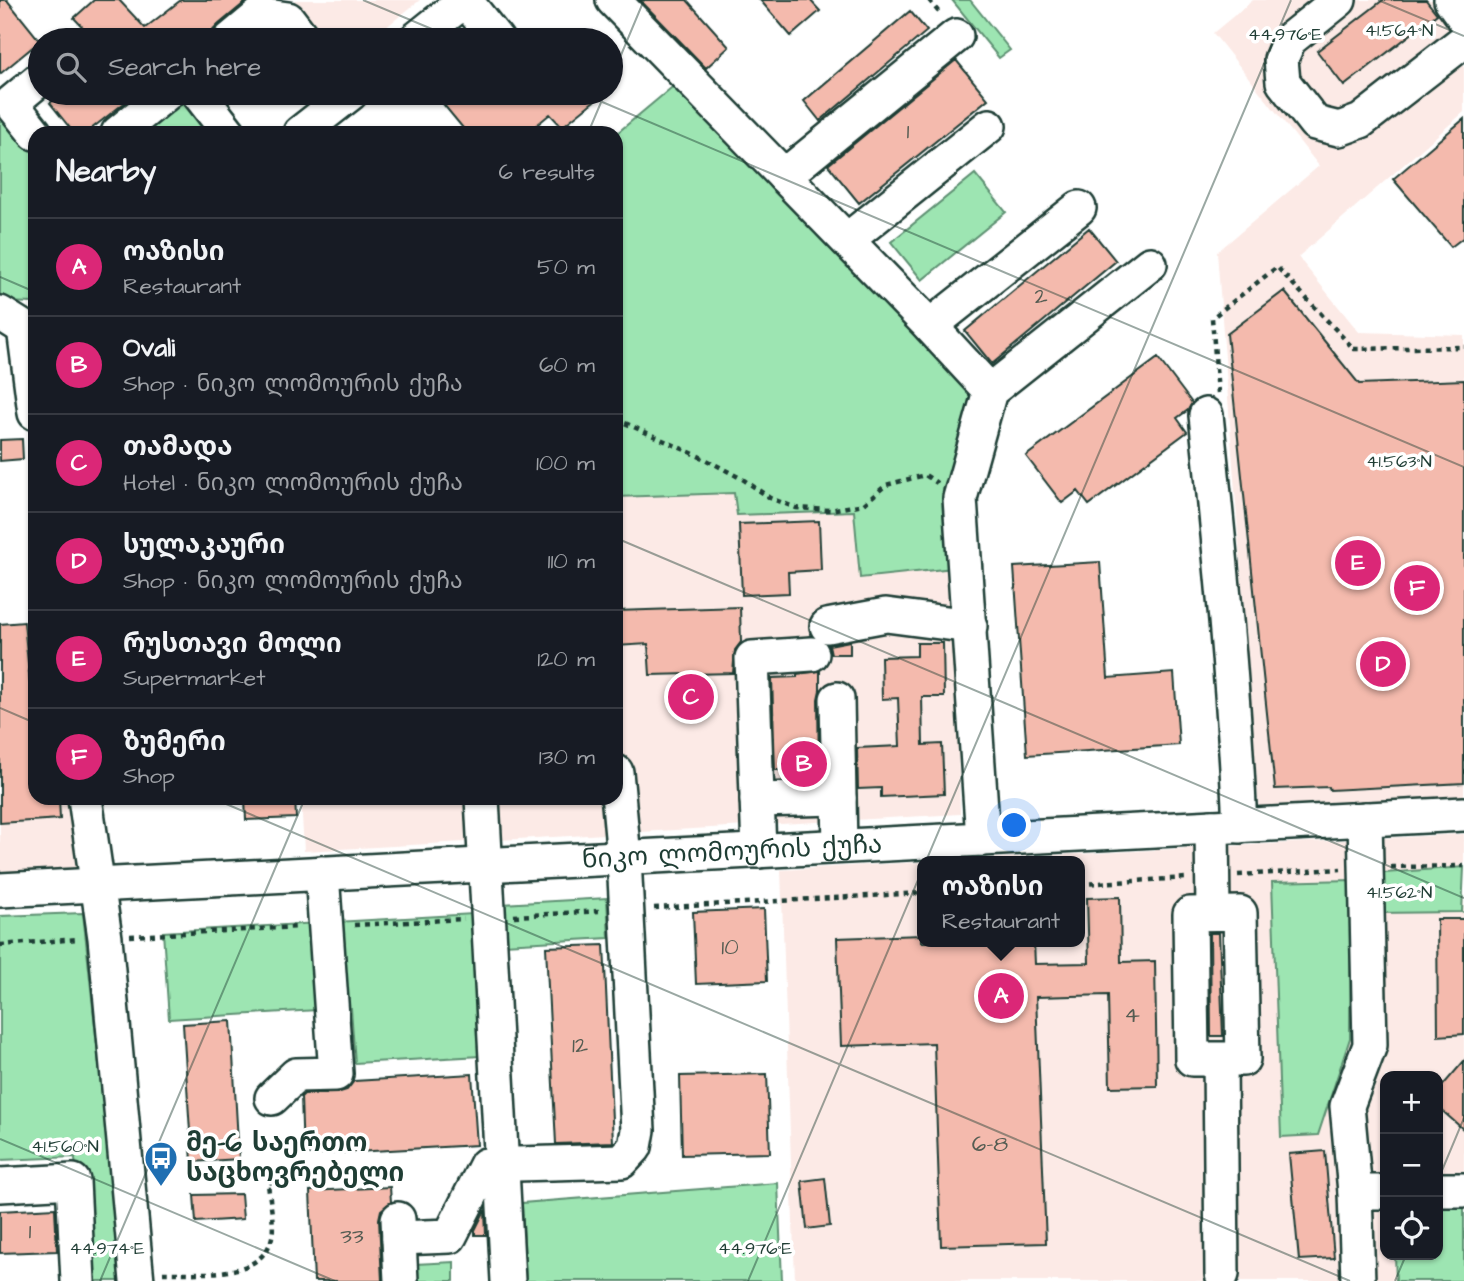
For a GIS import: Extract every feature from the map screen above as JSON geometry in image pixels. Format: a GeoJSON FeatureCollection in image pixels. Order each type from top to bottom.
{"type":"FeatureCollection","features":[{"type":"Feature","properties":{"kind":"street"},"geometry":{"type":"LineString","coordinates":[[430,28],[465,0],[488,28]]}},
{"type":"Feature","properties":{"kind":"street"},"geometry":{"type":"LineString","coordinates":[[613,0],[990,391]]}},
{"type":"Feature","properties":{"kind":"street"},"geometry":{"type":"LineString","coordinates":[[1339,0],[1289,40],[1281,60],[1283,82],[1315,123],[1339,129],[1361,121],[1464,41]]}},
{"type":"Feature","properties":{"kind":"street"},"geometry":{"type":"LineString","coordinates":[[1451,0],[1464,18]]}},
{"type":"Feature","properties":{"kind":"street"},"geometry":{"type":"LineString","coordinates":[[244,28],[260,15],[288,19],[295,28]]}},
{"type":"Feature","properties":{"kind":"street"},"geometry":{"type":"LineString","coordinates":[[784,176],[956,36]]}},
{"type":"Feature","properties":{"kind":"street"},"geometry":{"type":"LineString","coordinates":[[28,85],[5,96],[29,126]]}},
{"type":"Feature","properties":{"kind":"street"},"geometry":{"type":"LineString","coordinates":[[127,126],[152,105]]}},
{"type":"Feature","properties":{"kind":"street"},"geometry":{"type":"LineString","coordinates":[[207,105],[224,126]]}},
{"type":"Feature","properties":{"kind":"street"},"geometry":{"type":"LineString","coordinates":[[317,126],[337,105]]}},
{"type":"Feature","properties":{"kind":"street"},"geometry":{"type":"LineString","coordinates":[[847,240],[989,126]]}},
{"type":"Feature","properties":{"kind":"street"},"geometry":{"type":"LineString","coordinates":[[930,326],[1079,208]]}},
{"type":"Feature","properties":{"kind":"street"},"geometry":{"type":"LineString","coordinates":[[984,839],[960,498],[990,391],[1150,264]]}},
{"type":"Feature","properties":{"kind":"street"},"geometry":{"type":"LineString","coordinates":[[15,325],[28,382]]}},
{"type":"Feature","properties":{"kind":"street"},"geometry":{"type":"LineString","coordinates":[[1212,408],[1221,563],[1237,752],[1226,826],[1212,877],[1213,913]]}},
{"type":"Feature","properties":{"kind":"street"},"geometry":{"type":"LineString","coordinates":[[759,851],[752,658],[820,640],[886,615],[970,626]]}},
{"type":"Feature","properties":{"kind":"street"},"geometry":{"type":"LineString","coordinates":[[836,699],[840,846]]}},
{"type":"Feature","properties":{"kind":"street"},"geometry":{"type":"LineString","coordinates":[[757,800],[839,798]]}},
{"type":"Feature","properties":{"kind":"street"},"geometry":{"type":"LineString","coordinates":[[86,805],[105,937],[137,1278]]}},
{"type":"Feature","properties":{"kind":"street"},"geometry":{"type":"LineString","coordinates":[[482,805],[508,1281]]}},
{"type":"Feature","properties":{"kind":"street"},"geometry":{"type":"LineString","coordinates":[[401,1281],[398,1229],[450,1236],[486,1165],[622,1161],[635,1147],[638,1130],[619,805]]}},
{"type":"Feature","properties":{"kind":"street","name":"ნიკო ლომოურის ქუჩა"},"geometry":{"type":"LineString","coordinates":[[0,890],[1464,814]]}},
{"type":"Feature","properties":{"kind":"street"},"geometry":{"type":"LineString","coordinates":[[1358,1281],[1370,1192],[1347,1105],[1370,1045],[1365,819]]}},
{"type":"Feature","properties":{"kind":"street"},"geometry":{"type":"LineString","coordinates":[[272,1098],[296,1075],[336,1073],[322,873]]}},
{"type":"Feature","properties":{"kind":"street"},"geometry":{"type":"LineString","coordinates":[[1240,913],[1243,1059],[1220,1059],[1192,1059],[1189,914],[1240,913]]}},
{"type":"Feature","properties":{"kind":"street"},"geometry":{"type":"LineString","coordinates":[[1220,1059],[1222,1273]]}},
{"type":"Feature","properties":{"kind":"street"},"geometry":{"type":"LineString","coordinates":[[0,1185],[73,1181],[78,1281]]}},
{"type":"Feature","properties":{"kind":"street"},"geometry":{"type":"LineString","coordinates":[[1443,1190],[1464,1189]]}},
{"type":"Feature","properties":{"kind":"path"},"geometry":{"type":"LineString","coordinates":[[1212,408],[1212,318],[1277,267],[1354,349],[1464,347]]}},
{"type":"Feature","properties":{"kind":"path"},"geometry":{"type":"LineString","coordinates":[[623,422],[705,459],[770,498],[796,508],[830,510],[864,504],[886,485],[925,475],[960,498]]}},
{"type":"Feature","properties":{"kind":"path"},"geometry":{"type":"LineString","coordinates":[[1085,884],[1367,868],[1464,866]]}},
{"type":"Feature","properties":{"kind":"path"},"geometry":{"type":"LineString","coordinates":[[137,1278],[242,1270],[263,1257],[272,1236],[268,1183],[295,1174],[368,1171]]}},
{"type":"Feature","properties":{"kind":"shaded area"},"geometry":{"type":"Polygon","coordinates":[[[294,0],[420,0],[385,28],[316,28],[294,0]]]}},
{"type":"Feature","properties":{"kind":"shaded area"},"geometry":{"type":"Polygon","coordinates":[[[1253,0],[1464,0],[1464,112],[1298,257],[1359,332],[1464,335],[1464,801],[1259,811],[1217,252],[1319,166],[1213,33],[1253,0]]]}},
{"type":"Feature","properties":{"kind":"shaded area"},"geometry":{"type":"Polygon","coordinates":[[[735,493],[737,515],[854,511],[953,568],[960,814],[304,851],[301,805],[623,805],[623,497],[735,493]]]}},
{"type":"Feature","properties":{"kind":"shaded area"},"geometry":{"type":"Polygon","coordinates":[[[28,682],[28,805],[73,805],[81,867],[0,872],[0,684],[28,682]]]}},
{"type":"Feature","properties":{"kind":"shaded area"},"geometry":{"type":"Polygon","coordinates":[[[1464,834],[1464,1281],[795,1281],[781,870],[917,862],[917,947],[1085,947],[1085,856],[1039,856],[1464,834]]]}},
{"type":"Feature","properties":{"kind":"green space"},"geometry":{"type":"Polygon","coordinates":[[[952,0],[970,0],[1010,50],[999,58],[952,0]]]}},
{"type":"Feature","properties":{"kind":"green space"},"geometry":{"type":"Polygon","coordinates":[[[677,83],[979,395],[966,442],[943,489],[953,568],[860,578],[854,511],[737,515],[734,493],[623,497],[623,128],[677,83]]]}},
{"type":"Feature","properties":{"kind":"green space"},"geometry":{"type":"Polygon","coordinates":[[[0,96],[28,130],[28,303],[0,302],[0,96]]]}},
{"type":"Feature","properties":{"kind":"green space"},"geometry":{"type":"Polygon","coordinates":[[[170,105],[196,105],[209,126],[138,126],[170,105]]]}},
{"type":"Feature","properties":{"kind":"green space"},"geometry":{"type":"Polygon","coordinates":[[[975,174],[1006,212],[922,280],[891,242],[975,174]]]}},
{"type":"Feature","properties":{"kind":"green space"},"geometry":{"type":"Polygon","coordinates":[[[1464,867],[1462,912],[1375,913],[1371,874],[1464,867]]]}},
{"type":"Feature","properties":{"kind":"green space"},"geometry":{"type":"Polygon","coordinates":[[[1351,880],[1350,1038],[1318,1135],[1281,1137],[1272,882],[1351,880]]]}},
{"type":"Feature","properties":{"kind":"green space"},"geometry":{"type":"Polygon","coordinates":[[[607,898],[609,938],[504,944],[502,904],[607,898]]]}},
{"type":"Feature","properties":{"kind":"green space"},"geometry":{"type":"Polygon","coordinates":[[[83,913],[122,1281],[82,1281],[75,1157],[0,1160],[0,916],[83,913]]]}},
{"type":"Feature","properties":{"kind":"green space"},"geometry":{"type":"Polygon","coordinates":[[[473,914],[481,1056],[355,1063],[351,1008],[169,1019],[163,932],[473,914]]]}},
{"type":"Feature","properties":{"kind":"green space"},"geometry":{"type":"Polygon","coordinates":[[[778,1183],[782,1281],[526,1281],[522,1203],[778,1183]]]}},
{"type":"Feature","properties":{"kind":"green space"},"geometry":{"type":"Polygon","coordinates":[[[1464,1197],[1464,1281],[1396,1281],[1395,1260],[1443,1260],[1443,1199],[1464,1197]]]}},
{"type":"Feature","properties":{"kind":"green space"},"geometry":{"type":"Polygon","coordinates":[[[454,1262],[454,1281],[415,1281],[415,1264],[454,1262]]]}},
{"type":"Feature","properties":{"kind":"building"},"geometry":{"type":"Polygon","coordinates":[[[0,0],[7,0],[30,28],[28,51],[0,74],[0,0]]]}},
{"type":"Feature","properties":{"kind":"building"},"geometry":{"type":"Polygon","coordinates":[[[94,0],[119,0],[145,28],[84,28],[74,18],[94,0]]]}},
{"type":"Feature","properties":{"kind":"building"},"geometry":{"type":"Polygon","coordinates":[[[181,0],[248,0],[215,28],[145,28],[181,0]]]}},
{"type":"Feature","properties":{"kind":"building"},"geometry":{"type":"Polygon","coordinates":[[[640,0],[687,0],[729,47],[706,68],[640,0]]]}},
{"type":"Feature","properties":{"kind":"building"},"geometry":{"type":"Polygon","coordinates":[[[760,0],[810,0],[820,11],[791,36],[760,0]]]}},
{"type":"Feature","properties":{"kind":"building"},"geometry":{"type":"Polygon","coordinates":[[[1383,0],[1426,0],[1437,14],[1344,86],[1317,51],[1383,0]]]}},
{"type":"Feature","properties":{"kind":"building"},"geometry":{"type":"Polygon","coordinates":[[[910,11],[927,31],[820,121],[804,101],[910,11]]]}},
{"type":"Feature","properties":{"kind":"building"},"geometry":{"type":"Polygon","coordinates":[[[956,60],[988,99],[859,203],[828,165],[956,60]]]}},
{"type":"Feature","properties":{"kind":"building"},"geometry":{"type":"Polygon","coordinates":[[[52,105],[122,105],[95,126],[68,126],[52,105]]]}},
{"type":"Feature","properties":{"kind":"building"},"geometry":{"type":"Polygon","coordinates":[[[444,105],[589,105],[563,126],[550,114],[535,126],[461,126],[444,105]]]}},
{"type":"Feature","properties":{"kind":"building"},"geometry":{"type":"Polygon","coordinates":[[[1464,119],[1464,237],[1451,247],[1393,179],[1464,119]]]}},
{"type":"Feature","properties":{"kind":"building"},"geometry":{"type":"Polygon","coordinates":[[[1089,228],[1116,261],[992,364],[965,331],[1089,228]]]}},
{"type":"Feature","properties":{"kind":"building"},"geometry":{"type":"Polygon","coordinates":[[[1284,291],[1359,384],[1464,380],[1464,783],[1330,790],[1329,787],[1275,789],[1227,334],[1284,291]]]}},
{"type":"Feature","properties":{"kind":"building"},"geometry":{"type":"Polygon","coordinates":[[[1158,358],[1192,403],[1188,410],[1177,418],[1187,432],[1089,505],[1078,491],[1062,503],[1026,456],[1158,358]]]}},
{"type":"Feature","properties":{"kind":"building"},"geometry":{"type":"Polygon","coordinates":[[[22,439],[23,459],[0,461],[0,440],[22,439]]]}},
{"type":"Feature","properties":{"kind":"building"},"geometry":{"type":"Polygon","coordinates":[[[819,521],[821,570],[788,572],[789,593],[742,595],[739,524],[819,521]]]}},
{"type":"Feature","properties":{"kind":"building"},"geometry":{"type":"Polygon","coordinates":[[[1100,562],[1108,678],[1174,673],[1179,745],[1027,755],[1014,567],[1100,562]]]}},
{"type":"Feature","properties":{"kind":"building"},"geometry":{"type":"Polygon","coordinates":[[[740,607],[741,642],[735,650],[733,673],[650,675],[648,644],[623,646],[623,611],[740,607]]]}},
{"type":"Feature","properties":{"kind":"building"},"geometry":{"type":"Polygon","coordinates":[[[24,622],[28,663],[28,805],[59,805],[60,819],[0,823],[0,624],[24,622]]]}},
{"type":"Feature","properties":{"kind":"building"},"geometry":{"type":"Polygon","coordinates":[[[850,641],[850,654],[831,654],[829,645],[850,641]]]}},
{"type":"Feature","properties":{"kind":"building"},"geometry":{"type":"Polygon","coordinates":[[[917,643],[943,643],[944,697],[922,697],[923,745],[942,744],[944,794],[881,797],[881,788],[858,789],[857,748],[900,746],[898,698],[882,699],[881,657],[917,656],[917,643]]]}},
{"type":"Feature","properties":{"kind":"building"},"geometry":{"type":"Polygon","coordinates":[[[820,671],[819,770],[775,770],[772,678],[797,677],[797,674],[820,671]]]}},
{"type":"Feature","properties":{"kind":"building"},"geometry":{"type":"Polygon","coordinates":[[[245,805],[295,805],[296,818],[246,820],[245,805]]]}},
{"type":"Feature","properties":{"kind":"building"},"geometry":{"type":"Polygon","coordinates":[[[1120,897],[1121,962],[1155,961],[1157,1086],[1110,1087],[1108,995],[1036,997],[1046,1243],[941,1246],[934,1043],[841,1046],[837,938],[917,935],[917,947],[1034,947],[1035,964],[1089,963],[1087,898],[1120,897]]]}},
{"type":"Feature","properties":{"kind":"building"},"geometry":{"type":"Polygon","coordinates":[[[764,909],[767,981],[696,984],[693,912],[764,909]]]}},
{"type":"Feature","properties":{"kind":"building"},"geometry":{"type":"Polygon","coordinates":[[[1437,919],[1464,919],[1464,1034],[1438,1036],[1437,919]]]}},
{"type":"Feature","properties":{"kind":"building"},"geometry":{"type":"Polygon","coordinates":[[[1210,933],[1219,933],[1223,1036],[1211,1036],[1210,933]]]}},
{"type":"Feature","properties":{"kind":"building"},"geometry":{"type":"Polygon","coordinates":[[[604,945],[613,1142],[556,1144],[546,947],[604,945]]]}},
{"type":"Feature","properties":{"kind":"building"},"geometry":{"type":"Polygon","coordinates":[[[231,1021],[239,1159],[192,1162],[183,1024],[231,1021]]]}},
{"type":"Feature","properties":{"kind":"building"},"geometry":{"type":"Polygon","coordinates":[[[1464,1061],[1464,1130],[1443,1111],[1443,1085],[1464,1061]]]}},
{"type":"Feature","properties":{"kind":"building"},"geometry":{"type":"Polygon","coordinates":[[[472,1074],[477,1145],[303,1155],[301,1097],[304,1094],[337,1093],[347,1090],[354,1081],[472,1074]]]}},
{"type":"Feature","properties":{"kind":"building"},"geometry":{"type":"Polygon","coordinates":[[[767,1074],[770,1153],[682,1155],[680,1076],[767,1074]]]}},
{"type":"Feature","properties":{"kind":"building"},"geometry":{"type":"Polygon","coordinates":[[[1325,1151],[1334,1258],[1299,1260],[1289,1154],[1325,1151]]]}},
{"type":"Feature","properties":{"kind":"building"},"geometry":{"type":"Polygon","coordinates":[[[825,1178],[830,1226],[807,1229],[802,1181],[825,1178]]]}},
{"type":"Feature","properties":{"kind":"building"},"geometry":{"type":"Polygon","coordinates":[[[390,1187],[391,1202],[381,1210],[379,1219],[382,1281],[314,1281],[310,1191],[390,1187]]]}},
{"type":"Feature","properties":{"kind":"building"},"geometry":{"type":"Polygon","coordinates":[[[241,1194],[243,1219],[196,1222],[194,1195],[241,1194]]]}},
{"type":"Feature","properties":{"kind":"building"},"geometry":{"type":"Polygon","coordinates":[[[55,1208],[57,1251],[0,1253],[0,1211],[55,1208]]]}},
{"type":"Feature","properties":{"kind":"building"},"geometry":{"type":"Polygon","coordinates":[[[485,1210],[486,1235],[475,1235],[475,1230],[485,1210]]]}},
{"type":"Feature","properties":{"kind":"place","name":"რუსთავი მოლი"},"geometry":{"type":"Point","coordinates":[1358,563]}},
{"type":"Feature","properties":{"kind":"place","name":"ზუმერი"},"geometry":{"type":"Point","coordinates":[1417,588]}},
{"type":"Feature","properties":{"kind":"place","name":"სულაკაური"},"geometry":{"type":"Point","coordinates":[1383,664]}},
{"type":"Feature","properties":{"kind":"place","name":"თამადა"},"geometry":{"type":"Point","coordinates":[691,697]}},
{"type":"Feature","properties":{"kind":"place","name":"Ovali"},"geometry":{"type":"Point","coordinates":[804,764]}},
{"type":"Feature","properties":{"kind":"place","name":"ოაზისი"},"geometry":{"type":"Point","coordinates":[1001,996]}},
{"type":"Feature","properties":{"kind":"place","name":"მე-6 საერთო საცხოვრებელი"},"geometry":{"type":"Point","coordinates":[161,1188]}}]}
